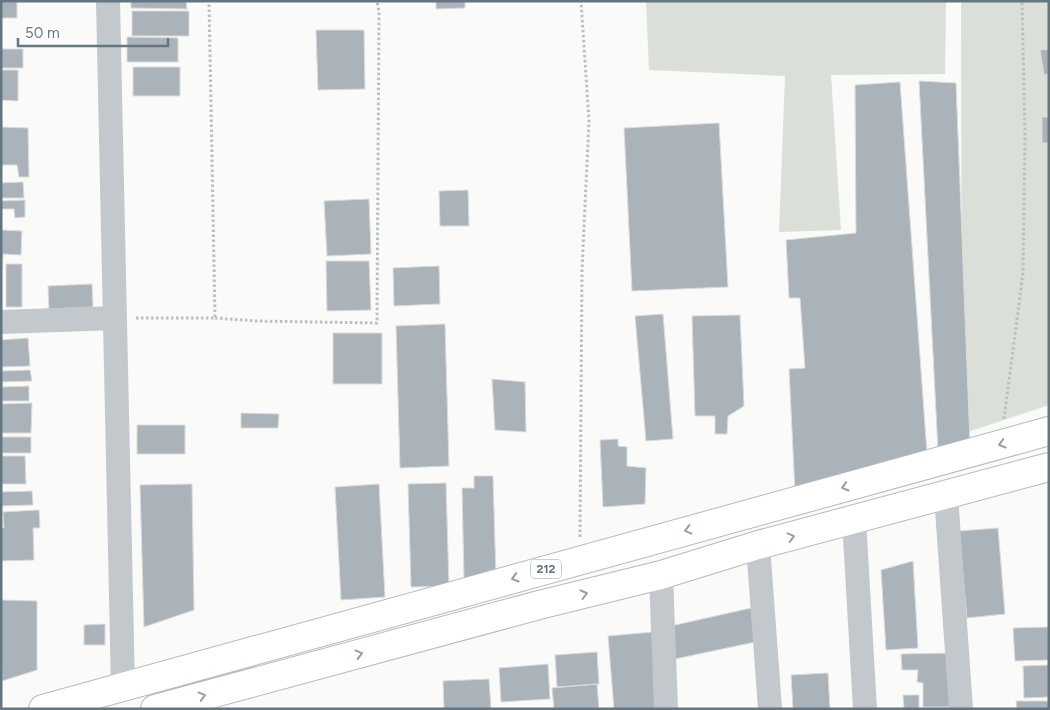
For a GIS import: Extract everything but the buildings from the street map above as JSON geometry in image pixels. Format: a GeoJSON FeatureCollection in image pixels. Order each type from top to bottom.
{"type":"FeatureCollection","features":[{"type":"Feature","properties":{"kind":"main road","name":"212"},"geometry":{"type":"LineString","coordinates":[[44,709],[1049,431]]}},
{"type":"Feature","properties":{"kind":"main road","name":"212"},"geometry":{"type":"LineString","coordinates":[[155,709],[539,605],[661,575],[758,546],[1049,467]]}},
{"type":"Feature","properties":{"kind":"street"},"geometry":{"type":"LineString","coordinates":[[108,1],[123,688]]}},
{"type":"Feature","properties":{"kind":"street"},"geometry":{"type":"LineString","coordinates":[[1,322],[115,318]]}},
{"type":"Feature","properties":{"kind":"street"},"geometry":{"type":"LineString","coordinates":[[946,495],[961,709]]}},
{"type":"Feature","properties":{"kind":"street"},"geometry":{"type":"LineString","coordinates":[[854,520],[865,709]]}},
{"type":"Feature","properties":{"kind":"street"},"geometry":{"type":"LineString","coordinates":[[758,546],[770,709]]}},
{"type":"Feature","properties":{"kind":"street"},"geometry":{"type":"LineString","coordinates":[[661,575],[666,709]]}},
{"type":"Feature","properties":{"kind":"path"},"geometry":{"type":"LineString","coordinates":[[209,1],[214,318]]}},
{"type":"Feature","properties":{"kind":"path"},"geometry":{"type":"LineString","coordinates":[[115,318],[214,318],[256,321],[378,323],[379,12],[376,1]]}},
{"type":"Feature","properties":{"kind":"path"},"geometry":{"type":"LineString","coordinates":[[579,560],[582,270],[589,121],[581,1]]}},
{"type":"Feature","properties":{"kind":"path"},"geometry":{"type":"LineString","coordinates":[[1001,444],[1023,273],[1025,135],[1022,1]]}},
{"type":"Feature","properties":{"kind":"shaded area"},"geometry":{"type":"Polygon","coordinates":[[[646,1],[946,1],[945,74],[831,75],[841,230],[779,232],[785,76],[649,70],[646,1]]]}},
{"type":"Feature","properties":{"kind":"shaded area"},"geometry":{"type":"Polygon","coordinates":[[[961,1],[1049,1],[1049,405],[962,434],[961,1]]]}}]}
